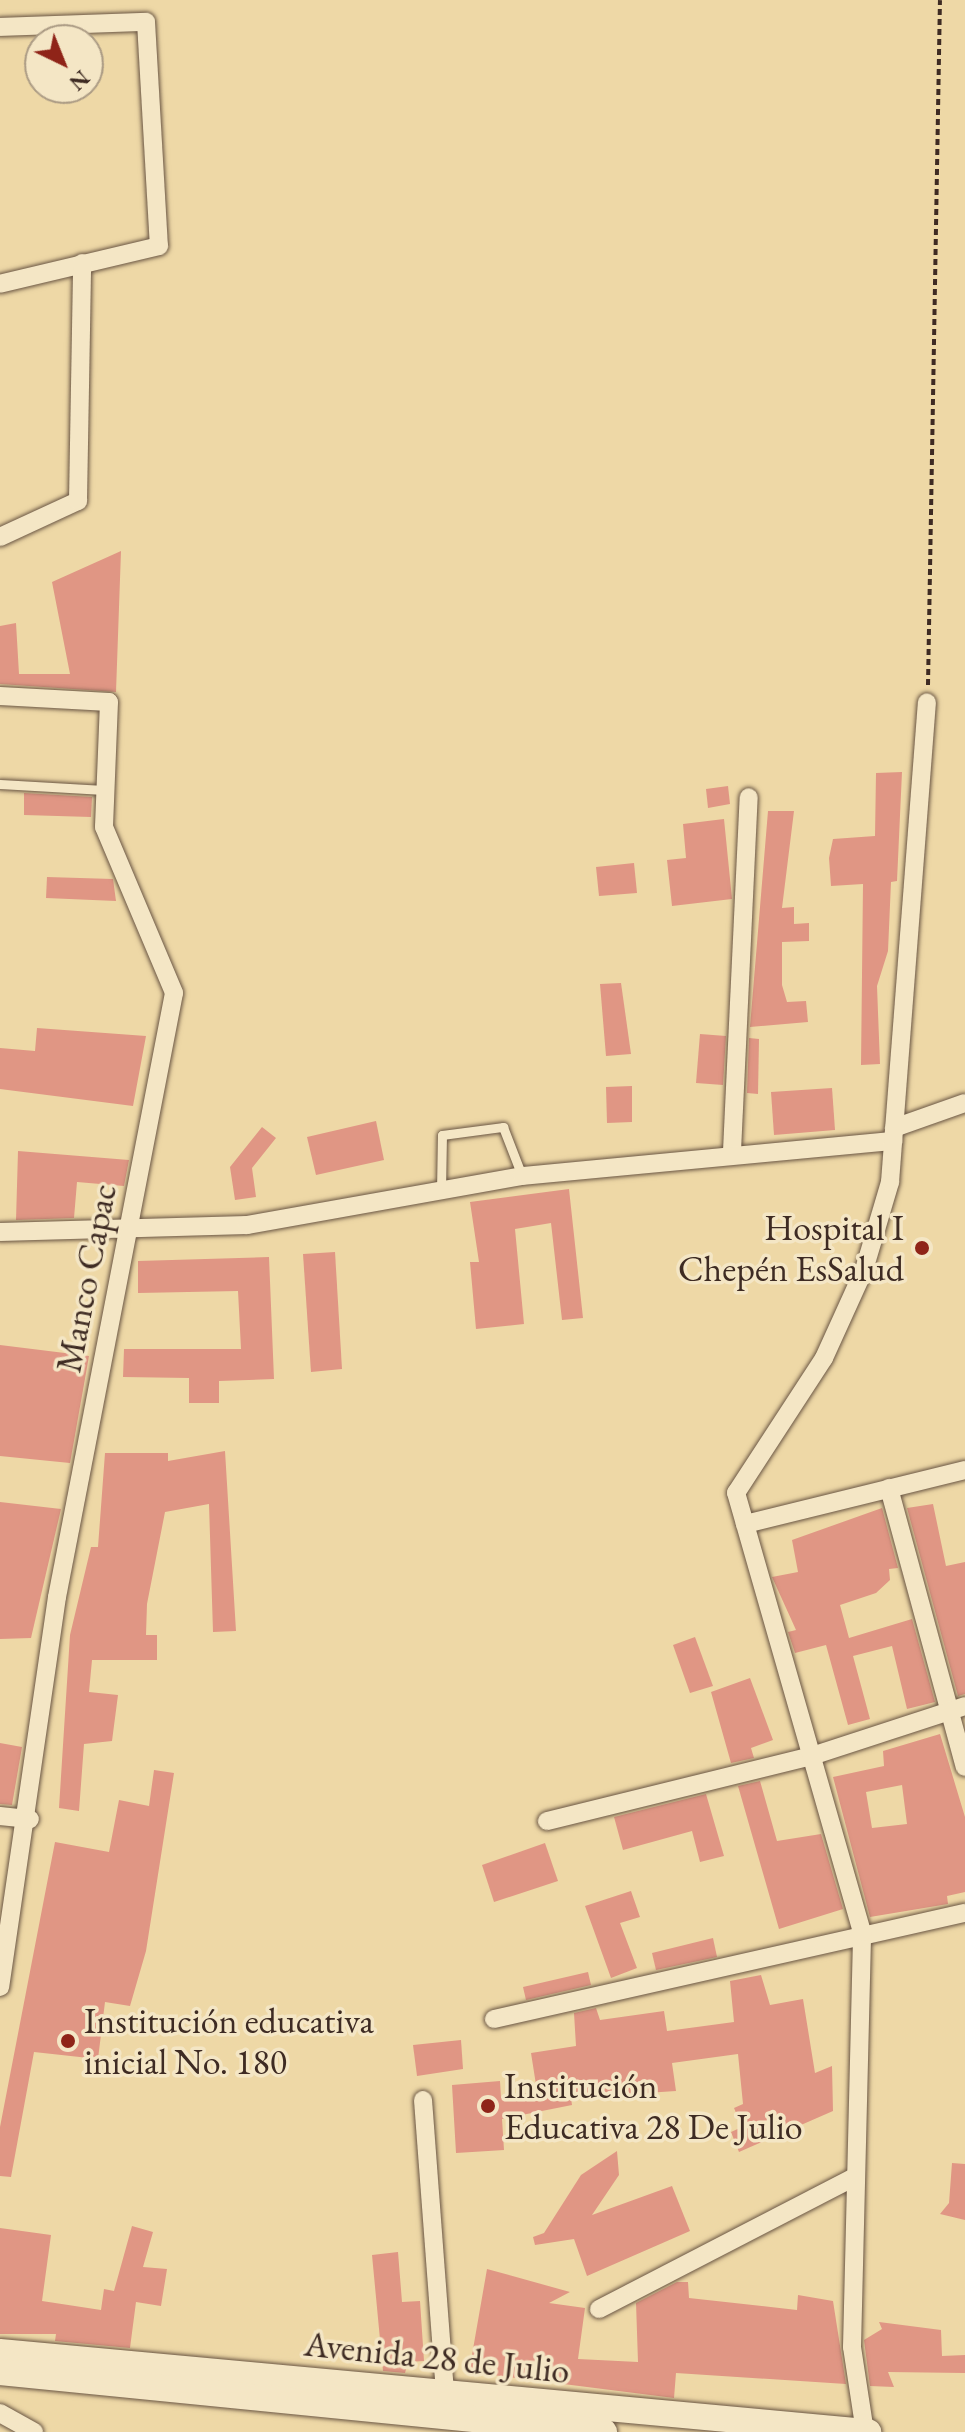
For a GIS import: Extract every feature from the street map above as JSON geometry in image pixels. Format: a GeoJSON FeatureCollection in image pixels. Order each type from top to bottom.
{"type":"FeatureCollection","features":[{"type":"Feature","properties":{"kind":"street"},"geometry":{"type":"LineString","coordinates":[[0,27],[146,22],[159,246],[0,284]]}},
{"type":"Feature","properties":{"kind":"street"},"geometry":{"type":"LineString","coordinates":[[0,537],[78,501],[82,263]]}},
{"type":"Feature","properties":{"kind":"street","name":"Manco Capac"},"geometry":{"type":"LineString","coordinates":[[0,696],[107,700],[104,827],[174,993],[57,1597],[30,1819],[0,1987]]}},
{"type":"Feature","properties":{"kind":"street"},"geometry":{"type":"LineString","coordinates":[[866,2432],[852,2347],[851,2179],[862,1932],[736,1493],[830,1346],[873,1241],[890,1182],[927,702]]}},
{"type":"Feature","properties":{"kind":"street"},"geometry":{"type":"LineString","coordinates":[[732,1151],[749,797]]}},
{"type":"Feature","properties":{"kind":"street"},"geometry":{"type":"LineString","coordinates":[[0,1232],[128,1234],[247,1225],[522,1176],[894,1134],[965,1103]]}},
{"type":"Feature","properties":{"kind":"street"},"geometry":{"type":"LineString","coordinates":[[745,1524],[965,1470]]}},
{"type":"Feature","properties":{"kind":"street"},"geometry":{"type":"LineString","coordinates":[[889,1488],[958,1708],[965,1767]]}},
{"type":"Feature","properties":{"kind":"street"},"geometry":{"type":"LineString","coordinates":[[547,1821],[812,1756],[958,1708]]}},
{"type":"Feature","properties":{"kind":"street"},"geometry":{"type":"LineString","coordinates":[[0,1816],[30,1819]]}},
{"type":"Feature","properties":{"kind":"street"},"geometry":{"type":"LineString","coordinates":[[494,2019],[862,1932],[965,1913]]}},
{"type":"Feature","properties":{"kind":"street"},"geometry":{"type":"LineString","coordinates":[[423,2100],[445,2393]]}},
{"type":"Feature","properties":{"kind":"street"},"geometry":{"type":"LineString","coordinates":[[599,2309],[851,2179]]}},
{"type":"Feature","properties":{"kind":"street","name":"Avenida 28 de Julio"},"geometry":{"type":"LineString","coordinates":[[0,2352],[297,2390],[550,2415],[866,2432]]}},
{"type":"Feature","properties":{"kind":"street","name":"Avenida 28 de Julio"},"geometry":{"type":"LineString","coordinates":[[0,2372],[297,2390],[445,2393],[550,2415],[604,2432]]}},
{"type":"Feature","properties":{"kind":"street"},"geometry":{"type":"LineString","coordinates":[[0,2413],[34,2432]]}},
{"type":"Feature","properties":{"kind":"lane"},"geometry":{"type":"LineString","coordinates":[[0,784],[104,790]]}},
{"type":"Feature","properties":{"kind":"lane"},"geometry":{"type":"LineString","coordinates":[[441,1191],[442,1135],[503,1127],[522,1176]]}},
{"type":"Feature","properties":{"kind":"path"},"geometry":{"type":"LineString","coordinates":[[927,702],[940,0]]}},
{"type":"Feature","properties":{"kind":"building"},"geometry":{"type":"Polygon","coordinates":[[[121,551],[116,692],[0,684],[0,626],[16,623],[19,674],[70,674],[52,582],[121,551]]]}},
{"type":"Feature","properties":{"kind":"building"},"geometry":{"type":"Polygon","coordinates":[[[902,772],[897,881],[891,882],[888,951],[877,986],[880,1064],[861,1065],[863,884],[831,886],[829,858],[833,839],[875,836],[876,773],[902,772]]]}},
{"type":"Feature","properties":{"kind":"building"},"geometry":{"type":"Polygon","coordinates":[[[728,786],[730,804],[708,808],[706,789],[728,786]]]}},
{"type":"Feature","properties":{"kind":"building"},"geometry":{"type":"Polygon","coordinates":[[[24,793],[92,797],[91,817],[24,815],[24,793]]]}},
{"type":"Feature","properties":{"kind":"building"},"geometry":{"type":"Polygon","coordinates":[[[768,811],[794,811],[782,908],[794,907],[794,924],[809,923],[809,941],[782,942],[782,985],[787,1002],[806,1001],[808,1022],[750,1027],[768,811]]]}},
{"type":"Feature","properties":{"kind":"building"},"geometry":{"type":"Polygon","coordinates":[[[724,819],[732,899],[672,906],[667,860],[686,858],[683,824],[724,819]]]}},
{"type":"Feature","properties":{"kind":"building"},"geometry":{"type":"Polygon","coordinates":[[[634,863],[637,893],[599,896],[596,867],[634,863]]]}},
{"type":"Feature","properties":{"kind":"building"},"geometry":{"type":"Polygon","coordinates":[[[47,877],[113,879],[116,901],[46,898],[47,877]]]}},
{"type":"Feature","properties":{"kind":"building"},"geometry":{"type":"Polygon","coordinates":[[[621,983],[631,1054],[606,1056],[600,984],[621,983]]]}},
{"type":"Feature","properties":{"kind":"building"},"geometry":{"type":"Polygon","coordinates":[[[37,1028],[146,1036],[133,1106],[0,1089],[0,1048],[35,1051],[37,1028]]]}},
{"type":"Feature","properties":{"kind":"building"},"geometry":{"type":"Polygon","coordinates":[[[700,1034],[726,1036],[723,1085],[696,1083],[700,1034]]]}},
{"type":"Feature","properties":{"kind":"building"},"geometry":{"type":"Polygon","coordinates":[[[749,1038],[759,1039],[758,1094],[747,1093],[749,1038]]]}},
{"type":"Feature","properties":{"kind":"building"},"geometry":{"type":"Polygon","coordinates":[[[632,1086],[632,1122],[607,1123],[606,1087],[632,1086]]]}},
{"type":"Feature","properties":{"kind":"building"},"geometry":{"type":"Polygon","coordinates":[[[832,1088],[835,1130],[774,1135],[771,1092],[832,1088]]]}},
{"type":"Feature","properties":{"kind":"building"},"geometry":{"type":"Polygon","coordinates":[[[376,1121],[384,1160],[316,1175],[307,1137],[376,1121]]]}},
{"type":"Feature","properties":{"kind":"building"},"geometry":{"type":"Polygon","coordinates":[[[262,1127],[276,1138],[252,1168],[256,1197],[235,1200],[230,1167],[262,1127]]]}},
{"type":"Feature","properties":{"kind":"building"},"geometry":{"type":"Polygon","coordinates":[[[18,1151],[129,1160],[124,1186],[77,1182],[74,1218],[16,1220],[18,1151]]]}},
{"type":"Feature","properties":{"kind":"building"},"geometry":{"type":"Polygon","coordinates":[[[569,1189],[583,1318],[562,1320],[551,1223],[515,1229],[524,1324],[476,1329],[470,1262],[479,1262],[470,1202],[569,1189]]]}},
{"type":"Feature","properties":{"kind":"building"},"geometry":{"type":"Polygon","coordinates":[[[335,1252],[342,1369],[311,1372],[303,1254],[335,1252]]]}},
{"type":"Feature","properties":{"kind":"building"},"geometry":{"type":"Polygon","coordinates":[[[269,1257],[274,1379],[219,1381],[219,1403],[189,1403],[189,1378],[123,1377],[124,1349],[241,1349],[238,1291],[138,1293],[138,1261],[269,1257]]]}},
{"type":"Feature","properties":{"kind":"building"},"geometry":{"type":"Polygon","coordinates":[[[0,1345],[89,1356],[70,1463],[0,1456],[0,1345]]]}},
{"type":"Feature","properties":{"kind":"building"},"geometry":{"type":"Polygon","coordinates":[[[225,1451],[236,1631],[213,1632],[209,1504],[165,1512],[147,1604],[146,1635],[157,1635],[157,1660],[92,1660],[89,1692],[118,1695],[112,1741],[84,1744],[79,1811],[59,1808],[70,1635],[91,1547],[98,1547],[105,1453],[168,1453],[168,1461],[225,1451]]]}},
{"type":"Feature","properties":{"kind":"building"},"geometry":{"type":"Polygon","coordinates":[[[0,1502],[61,1509],[31,1638],[0,1639],[0,1502]]]}},
{"type":"Feature","properties":{"kind":"building"},"geometry":{"type":"Polygon","coordinates":[[[933,1504],[946,1566],[965,1562],[965,1694],[958,1696],[907,1508],[933,1504]]]}},
{"type":"Feature","properties":{"kind":"building"},"geometry":{"type":"Polygon","coordinates":[[[882,1508],[898,1568],[889,1569],[890,1580],[876,1593],[840,1605],[849,1638],[912,1619],[935,1702],[907,1709],[892,1646],[853,1656],[870,1719],[848,1725],[826,1645],[795,1653],[788,1632],[796,1630],[772,1577],[798,1572],[792,1540],[882,1508]]]}},
{"type":"Feature","properties":{"kind":"building"},"geometry":{"type":"Polygon","coordinates":[[[695,1637],[713,1686],[690,1693],[673,1645],[695,1637]]]}},
{"type":"Feature","properties":{"kind":"building"},"geometry":{"type":"Polygon","coordinates":[[[750,1678],[773,1740],[751,1748],[754,1758],[731,1763],[711,1692],[750,1678]]]}},
{"type":"Feature","properties":{"kind":"building"},"geometry":{"type":"Polygon","coordinates":[[[940,1734],[965,1817],[965,1892],[947,1896],[948,1904],[870,1917],[833,1777],[884,1766],[883,1751],[940,1734]],[[902,1785],[866,1792],[872,1828],[907,1824],[902,1785]]]}},
{"type":"Feature","properties":{"kind":"building"},"geometry":{"type":"Polygon","coordinates":[[[0,1743],[22,1747],[12,1805],[0,1804],[0,1743]]]}},
{"type":"Feature","properties":{"kind":"building"},"geometry":{"type":"Polygon","coordinates":[[[154,1770],[174,1773],[146,1951],[130,2006],[105,2002],[98,2059],[34,2052],[11,2177],[0,2176],[0,2127],[55,1842],[109,1852],[119,1800],[149,1806],[154,1770]]]}},
{"type":"Feature","properties":{"kind":"building"},"geometry":{"type":"Polygon","coordinates":[[[760,1781],[777,1841],[821,1834],[843,1909],[779,1929],[738,1786],[760,1781]]]}},
{"type":"Feature","properties":{"kind":"building"},"geometry":{"type":"Polygon","coordinates":[[[706,1794],[724,1856],[700,1862],[692,1831],[623,1850],[614,1817],[706,1794]]]}},
{"type":"Feature","properties":{"kind":"building"},"geometry":{"type":"Polygon","coordinates":[[[545,1843],[558,1881],[494,1902],[482,1865],[545,1843]]]}},
{"type":"Feature","properties":{"kind":"building"},"geometry":{"type":"Polygon","coordinates":[[[631,1891],[640,1917],[620,1923],[637,1968],[611,1978],[585,1906],[631,1891]]]}},
{"type":"Feature","properties":{"kind":"building"},"geometry":{"type":"Polygon","coordinates":[[[713,1938],[717,1957],[656,1970],[652,1953],[713,1938]]]}},
{"type":"Feature","properties":{"kind":"building"},"geometry":{"type":"Polygon","coordinates":[[[588,1972],[591,1985],[526,2000],[523,1987],[588,1972]]]}},
{"type":"Feature","properties":{"kind":"building"},"geometry":{"type":"Polygon","coordinates":[[[761,1975],[770,2005],[803,1999],[815,2073],[832,2066],[833,2111],[739,2152],[731,2132],[742,2127],[734,2108],[743,2104],[738,2054],[672,2063],[676,2091],[571,2098],[572,2105],[502,2119],[504,2150],[456,2153],[452,2085],[500,2081],[501,2098],[537,2091],[531,2053],[576,2046],[574,2013],[596,2008],[600,2020],[664,2011],[667,2031],[734,2022],[730,1981],[761,1975]]]}},
{"type":"Feature","properties":{"kind":"building"},"geometry":{"type":"Polygon","coordinates":[[[461,2040],[463,2069],[417,2076],[413,2045],[461,2040]]]}},
{"type":"Feature","properties":{"kind":"building"},"geometry":{"type":"Polygon","coordinates":[[[617,2151],[619,2175],[592,2215],[672,2186],[690,2231],[587,2276],[574,2239],[535,2245],[533,2237],[544,2233],[581,2175],[617,2151]]]}},
{"type":"Feature","properties":{"kind":"building"},"geometry":{"type":"Polygon","coordinates":[[[952,2163],[965,2164],[965,2220],[940,2214],[949,2203],[952,2163]]]}},
{"type":"Feature","properties":{"kind":"building"},"geometry":{"type":"Polygon","coordinates":[[[132,2226],[153,2232],[143,2267],[167,2269],[161,2306],[136,2302],[130,2348],[55,2341],[56,2334],[0,2334],[0,2228],[51,2235],[42,2301],[101,2310],[104,2289],[114,2291],[132,2226]]]}},
{"type":"Feature","properties":{"kind":"building"},"geometry":{"type":"Polygon","coordinates":[[[398,2252],[402,2302],[420,2301],[424,2361],[408,2362],[405,2373],[383,2371],[372,2255],[398,2252]]]}},
{"type":"Feature","properties":{"kind":"building"},"geometry":{"type":"Polygon","coordinates":[[[487,2269],[570,2292],[549,2303],[585,2308],[578,2359],[638,2362],[636,2303],[677,2282],[688,2282],[689,2298],[797,2310],[798,2295],[833,2301],[846,2384],[676,2373],[674,2398],[469,2372],[487,2269]]]}},
{"type":"Feature","properties":{"kind":"building"},"geometry":{"type":"Polygon","coordinates":[[[879,2322],[941,2330],[942,2356],[965,2355],[965,2373],[888,2372],[894,2387],[870,2386],[864,2340],[882,2329],[879,2322]]]}},
{"type":"Feature","properties":{"kind":"place","name":"Hospital I Chepén EsSalud"},"geometry":{"type":"Point","coordinates":[922,1248]}},
{"type":"Feature","properties":{"kind":"place","name":"Institución educativa inicial No. 180"},"geometry":{"type":"Point","coordinates":[68,2041]}},
{"type":"Feature","properties":{"kind":"place","name":"Institución Educativa 28 De Julio"},"geometry":{"type":"Point","coordinates":[488,2106]}}]}
